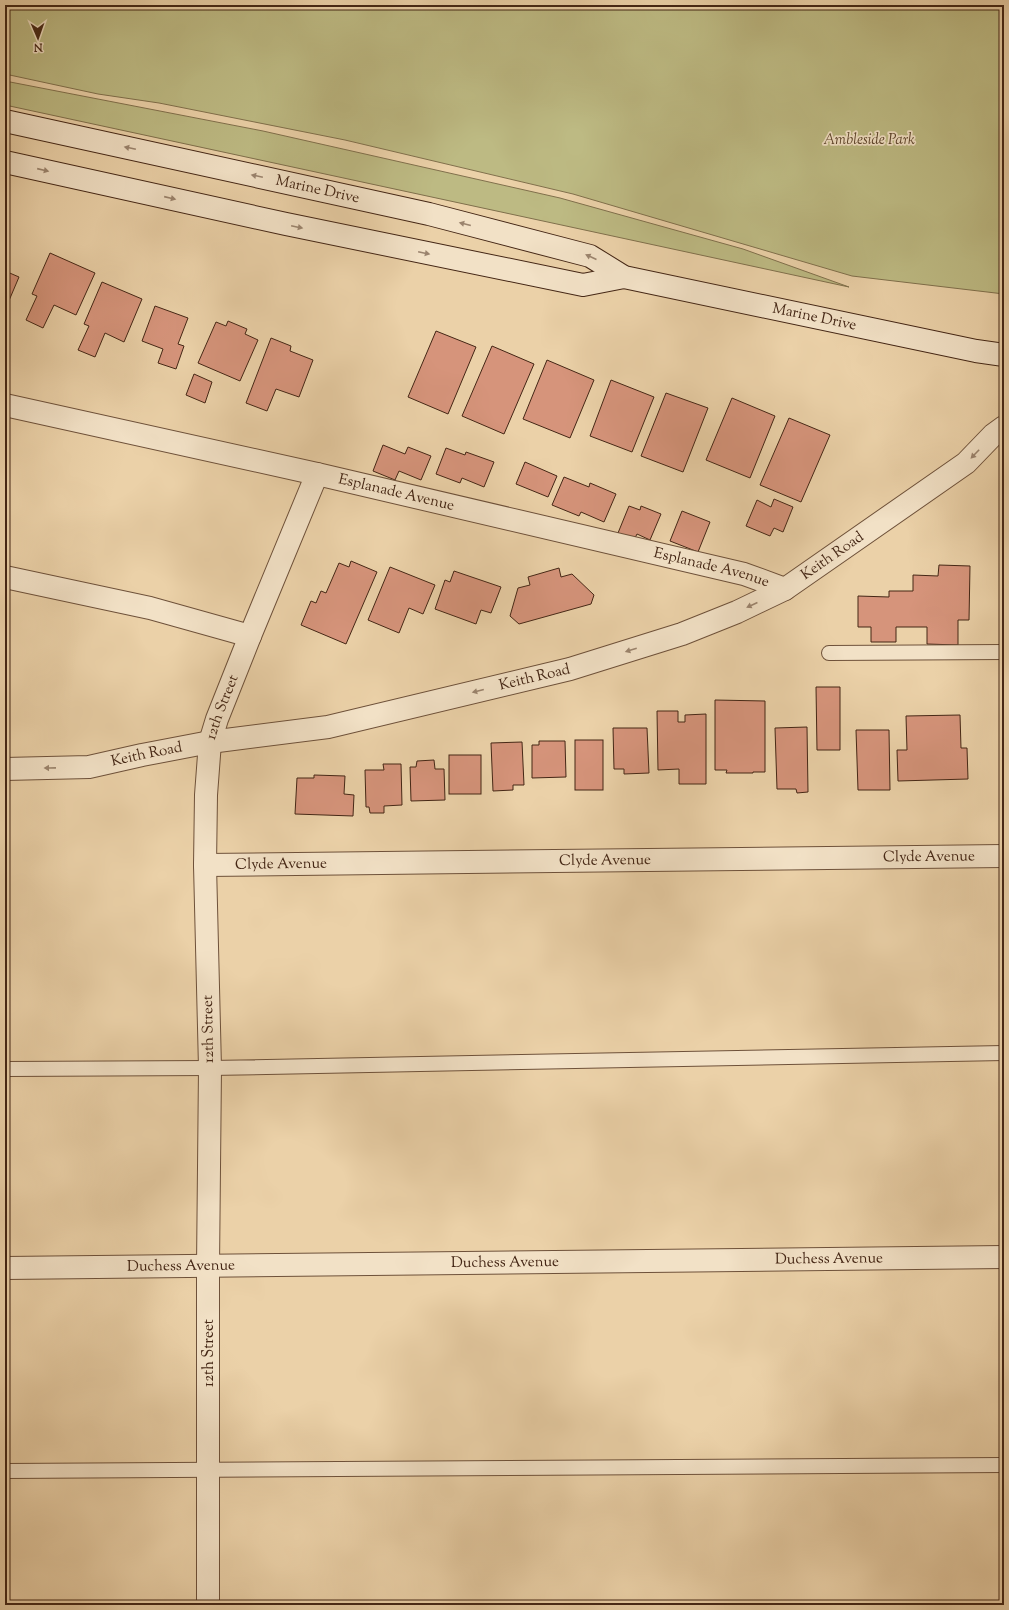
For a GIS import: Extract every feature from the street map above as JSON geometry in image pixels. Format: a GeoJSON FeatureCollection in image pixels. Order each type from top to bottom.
{"type":"FeatureCollection","features":[{"type":"Feature","properties":{"kind":"street","name":"Marine Drive"},"geometry":{"type":"LineString","coordinates":[[5,121],[429,214],[590,256],[624,277],[976,351],[1004,355]]}},
{"type":"Feature","properties":{"kind":"street","name":"Marine Drive"},"geometry":{"type":"LineString","coordinates":[[5,162],[286,224],[583,285],[624,277]]}},
{"type":"Feature","properties":{"kind":"street","name":"Esplanade Avenue"},"geometry":{"type":"LineString","coordinates":[[5,405],[317,474],[744,574],[785,589]]}},
{"type":"Feature","properties":{"kind":"street","name":"Keith Road"},"geometry":{"type":"LineString","coordinates":[[5,769],[89,767],[210,742],[328,727],[570,668],[682,634],[737,612],[785,589],[966,464],[993,435],[1004,427]]}},
{"type":"Feature","properties":{"kind":"street","name":"12th Street"},"geometry":{"type":"LineString","coordinates":[[208,1605],[208,1266],[210,1068],[205,865],[206,795],[210,742],[217,719],[250,636],[317,474]]}},
{"type":"Feature","properties":{"kind":"street"},"geometry":{"type":"LineString","coordinates":[[5,577],[150,608],[250,636]]}},
{"type":"Feature","properties":{"kind":"street","name":"Clyde Avenue"},"geometry":{"type":"LineString","coordinates":[[205,865],[1004,856]]}},
{"type":"Feature","properties":{"kind":"street","name":"Duchess Avenue"},"geometry":{"type":"LineString","coordinates":[[5,1268],[1004,1258]]}},
{"type":"Feature","properties":{"kind":"lane"},"geometry":{"type":"LineString","coordinates":[[829,653],[1004,652]]}},
{"type":"Feature","properties":{"kind":"lane"},"geometry":{"type":"LineString","coordinates":[[5,1069],[210,1068],[1004,1053]]}},
{"type":"Feature","properties":{"kind":"lane"},"geometry":{"type":"LineString","coordinates":[[5,1471],[1004,1465]]}},
{"type":"Feature","properties":{"kind":"green space","name":"Ambleside Park"},"geometry":{"type":"Polygon","coordinates":[[[5,5],[1004,5],[1004,294],[852,276],[573,194],[345,140],[159,103],[98,94],[5,74],[5,5]]]}},
{"type":"Feature","properties":{"kind":"green space"},"geometry":{"type":"Polygon","coordinates":[[[5,81],[263,131],[560,198],[743,249],[849,287],[5,105],[5,81]]]}},
{"type":"Feature","properties":{"kind":"building"},"geometry":{"type":"Polygon","coordinates":[[[50,253],[95,273],[76,315],[54,305],[43,328],[26,320],[37,296],[32,294],[50,253]]]}},
{"type":"Feature","properties":{"kind":"building"},"geometry":{"type":"Polygon","coordinates":[[[5,271],[19,277],[5,310],[5,271]]]}},
{"type":"Feature","properties":{"kind":"building"},"geometry":{"type":"Polygon","coordinates":[[[102,282],[142,299],[124,342],[105,333],[95,357],[78,350],[89,326],[84,324],[102,282]]]}},
{"type":"Feature","properties":{"kind":"building"},"geometry":{"type":"Polygon","coordinates":[[[155,306],[188,318],[178,344],[184,346],[176,369],[158,363],[163,349],[142,341],[155,306]]]}},
{"type":"Feature","properties":{"kind":"building"},"geometry":{"type":"Polygon","coordinates":[[[228,321],[247,329],[245,334],[258,340],[240,381],[198,363],[216,322],[226,326],[228,321]]]}},
{"type":"Feature","properties":{"kind":"building"},"geometry":{"type":"Polygon","coordinates":[[[436,331],[476,347],[448,414],[408,397],[436,331]]]}},
{"type":"Feature","properties":{"kind":"building"},"geometry":{"type":"Polygon","coordinates":[[[271,338],[291,346],[290,351],[313,360],[299,397],[276,389],[267,411],[246,403],[271,338]]]}},
{"type":"Feature","properties":{"kind":"building"},"geometry":{"type":"Polygon","coordinates":[[[492,346],[534,364],[504,434],[462,416],[492,346]]]}},
{"type":"Feature","properties":{"kind":"building"},"geometry":{"type":"Polygon","coordinates":[[[547,360],[594,380],[570,438],[523,419],[547,360]]]}},
{"type":"Feature","properties":{"kind":"building"},"geometry":{"type":"Polygon","coordinates":[[[194,374],[212,382],[205,403],[186,395],[194,374]]]}},
{"type":"Feature","properties":{"kind":"building"},"geometry":{"type":"Polygon","coordinates":[[[611,380],[654,397],[632,452],[590,436],[611,380]]]}},
{"type":"Feature","properties":{"kind":"building"},"geometry":{"type":"Polygon","coordinates":[[[666,393],[708,408],[683,472],[641,456],[666,393]]]}},
{"type":"Feature","properties":{"kind":"building"},"geometry":{"type":"Polygon","coordinates":[[[732,398],[775,416],[750,478],[706,460],[732,398]]]}},
{"type":"Feature","properties":{"kind":"building"},"geometry":{"type":"Polygon","coordinates":[[[789,418],[830,435],[801,502],[760,485],[789,418]]]}},
{"type":"Feature","properties":{"kind":"building"},"geometry":{"type":"Polygon","coordinates":[[[383,445],[405,454],[408,447],[431,456],[421,480],[399,471],[395,480],[373,471],[383,445]]]}},
{"type":"Feature","properties":{"kind":"building"},"geometry":{"type":"Polygon","coordinates":[[[446,448],[465,455],[466,452],[494,462],[484,487],[462,478],[460,483],[436,474],[446,448]]]}},
{"type":"Feature","properties":{"kind":"building"},"geometry":{"type":"Polygon","coordinates":[[[525,462],[557,476],[548,497],[516,484],[525,462]]]}},
{"type":"Feature","properties":{"kind":"building"},"geometry":{"type":"Polygon","coordinates":[[[564,477],[589,487],[590,483],[616,494],[604,522],[581,512],[579,516],[552,505],[564,477]]]}},
{"type":"Feature","properties":{"kind":"building"},"geometry":{"type":"Polygon","coordinates":[[[774,499],[793,507],[783,532],[774,528],[770,536],[746,526],[757,500],[771,507],[774,499]]]}},
{"type":"Feature","properties":{"kind":"building"},"geometry":{"type":"Polygon","coordinates":[[[629,506],[640,510],[641,506],[661,514],[650,540],[637,534],[634,540],[618,533],[629,506]]]}},
{"type":"Feature","properties":{"kind":"building"},"geometry":{"type":"Polygon","coordinates":[[[682,511],[710,522],[698,552],[670,541],[682,511]]]}},
{"type":"Feature","properties":{"kind":"building"},"geometry":{"type":"Polygon","coordinates":[[[351,561],[377,572],[346,644],[301,625],[311,601],[316,603],[321,591],[326,593],[339,563],[349,567],[351,561]]]}},
{"type":"Feature","properties":{"kind":"building"},"geometry":{"type":"Polygon","coordinates":[[[939,565],[970,566],[969,620],[958,620],[958,645],[927,644],[927,627],[896,627],[896,642],[871,642],[871,627],[858,627],[858,596],[889,597],[889,591],[913,591],[913,575],[938,576],[939,565]]]}},
{"type":"Feature","properties":{"kind":"building"},"geometry":{"type":"Polygon","coordinates":[[[390,567],[435,585],[423,614],[409,608],[399,633],[368,620],[390,567]]]}},
{"type":"Feature","properties":{"kind":"building"},"geometry":{"type":"Polygon","coordinates":[[[559,568],[561,577],[572,574],[594,595],[591,604],[519,624],[510,616],[518,588],[530,585],[528,577],[559,568]]]}},
{"type":"Feature","properties":{"kind":"building"},"geometry":{"type":"Polygon","coordinates":[[[454,571],[501,587],[491,613],[481,610],[476,624],[435,609],[445,580],[450,582],[454,571]]]}},
{"type":"Feature","properties":{"kind":"building"},"geometry":{"type":"Polygon","coordinates":[[[816,687],[840,687],[840,750],[817,750],[816,687]]]}},
{"type":"Feature","properties":{"kind":"building"},"geometry":{"type":"Polygon","coordinates":[[[715,700],[765,701],[765,772],[726,773],[727,770],[715,770],[715,700]]]}},
{"type":"Feature","properties":{"kind":"building"},"geometry":{"type":"Polygon","coordinates":[[[657,711],[678,711],[678,722],[685,722],[685,715],[706,714],[706,784],[679,784],[679,769],[658,770],[657,711]]]}},
{"type":"Feature","properties":{"kind":"building"},"geometry":{"type":"Polygon","coordinates":[[[960,715],[961,748],[967,748],[968,779],[898,781],[897,750],[907,750],[906,716],[960,715]]]}},
{"type":"Feature","properties":{"kind":"building"},"geometry":{"type":"Polygon","coordinates":[[[807,727],[808,792],[797,793],[796,789],[777,789],[775,728],[807,727]]]}},
{"type":"Feature","properties":{"kind":"building"},"geometry":{"type":"Polygon","coordinates":[[[613,728],[647,728],[649,773],[624,774],[624,769],[614,769],[613,728]]]}},
{"type":"Feature","properties":{"kind":"building"},"geometry":{"type":"Polygon","coordinates":[[[856,730],[889,730],[890,790],[858,790],[856,730]]]}},
{"type":"Feature","properties":{"kind":"building"},"geometry":{"type":"Polygon","coordinates":[[[575,740],[603,740],[603,790],[575,790],[575,740]]]}},
{"type":"Feature","properties":{"kind":"building"},"geometry":{"type":"Polygon","coordinates":[[[539,741],[565,741],[566,777],[532,778],[532,745],[539,745],[539,741]]]}},
{"type":"Feature","properties":{"kind":"building"},"geometry":{"type":"Polygon","coordinates":[[[522,742],[524,785],[513,785],[513,790],[493,791],[491,743],[522,742]]]}},
{"type":"Feature","properties":{"kind":"building"},"geometry":{"type":"Polygon","coordinates":[[[449,755],[481,755],[481,794],[449,794],[449,755]]]}},
{"type":"Feature","properties":{"kind":"building"},"geometry":{"type":"Polygon","coordinates":[[[434,760],[435,769],[444,769],[445,800],[411,801],[410,767],[416,767],[417,761],[434,760]]]}},
{"type":"Feature","properties":{"kind":"building"},"geometry":{"type":"Polygon","coordinates":[[[383,764],[401,764],[402,805],[384,806],[384,813],[370,813],[369,807],[366,807],[365,770],[384,770],[383,764]]]}},
{"type":"Feature","properties":{"kind":"building"},"geometry":{"type":"Polygon","coordinates":[[[314,775],[345,776],[344,794],[354,795],[353,816],[295,814],[297,778],[314,778],[314,775]]]}}]}
